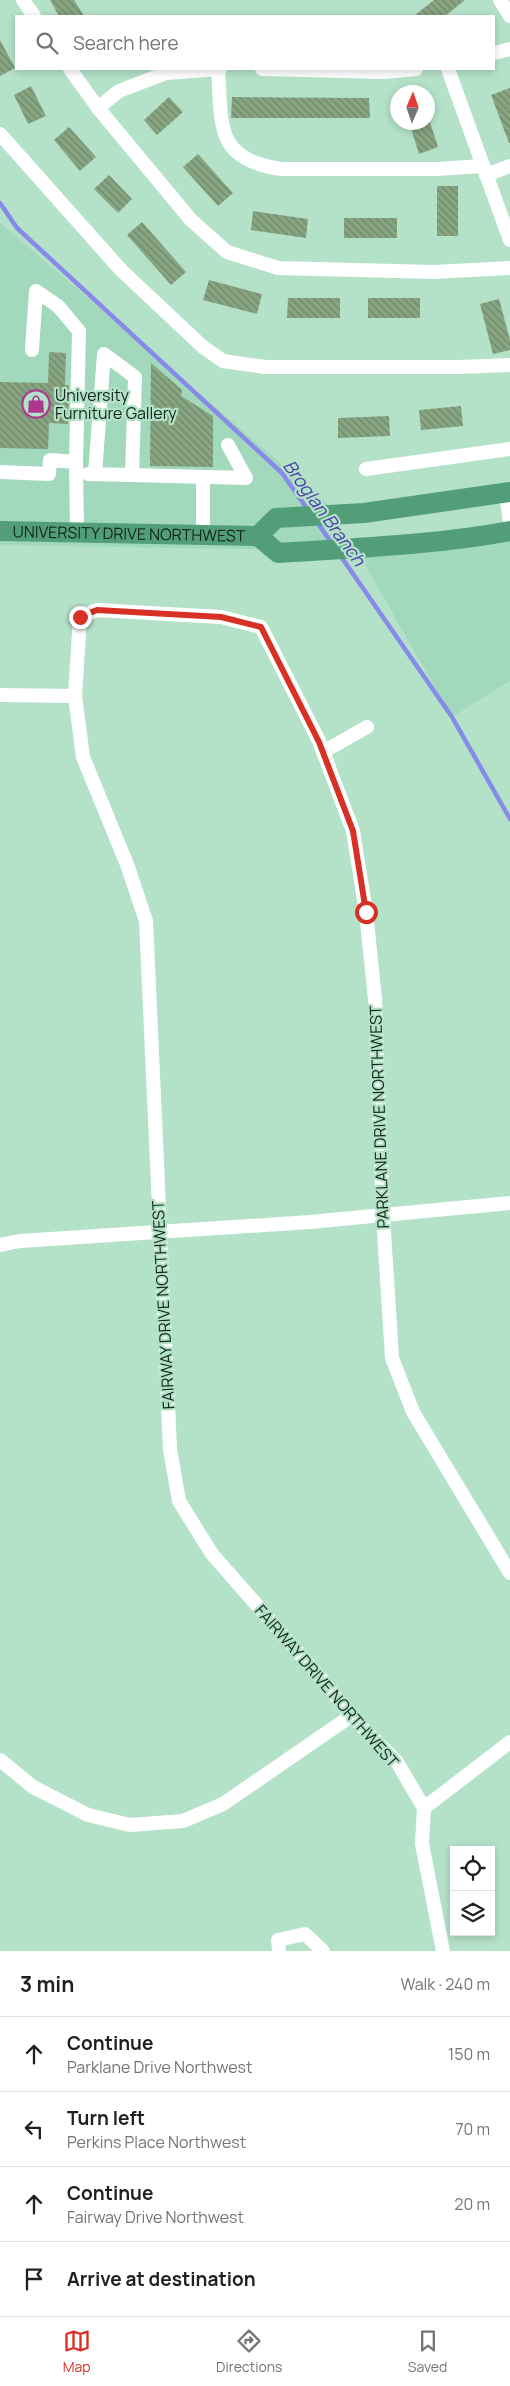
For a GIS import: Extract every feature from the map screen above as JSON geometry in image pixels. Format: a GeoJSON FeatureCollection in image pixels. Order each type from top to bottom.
{"type":"FeatureCollection","features":[{"type":"Feature","properties":{"kind":"highway","name":"UNIVERSITY DRIVE NORTHWEST"},"geometry":{"type":"LineString","coordinates":[[258,536],[276,518],[364,513],[508,492]]}},
{"type":"Feature","properties":{"kind":"highway","name":"UNIVERSITY DRIVE NORTHWEST"},"geometry":{"type":"LineString","coordinates":[[0,531],[77,534],[258,536],[278,553],[372,547],[481,536],[510,531]]}},
{"type":"Feature","properties":{"kind":"street"},"geometry":{"type":"LineString","coordinates":[[23,0],[33,15]]}},
{"type":"Feature","properties":{"kind":"street"},"geometry":{"type":"LineString","coordinates":[[500,0],[510,16]]}},
{"type":"Feature","properties":{"kind":"street"},"geometry":{"type":"LineString","coordinates":[[495,54],[510,49]]}},
{"type":"Feature","properties":{"kind":"street"},"geometry":{"type":"LineString","coordinates":[[71,70],[98,108],[191,220],[227,252],[278,268],[434,272],[510,268]]}},
{"type":"Feature","properties":{"kind":"street"},"geometry":{"type":"LineString","coordinates":[[98,108],[119,91],[166,73],[206,70]]}},
{"type":"Feature","properties":{"kind":"street"},"geometry":{"type":"LineString","coordinates":[[219,70],[222,127],[225,138],[232,149],[254,164],[282,169],[436,169],[484,171],[510,166]]}},
{"type":"Feature","properties":{"kind":"street"},"geometry":{"type":"LineString","coordinates":[[303,70],[384,72],[405,70]]}},
{"type":"Feature","properties":{"kind":"street"},"geometry":{"type":"LineString","coordinates":[[448,70],[510,240]]}},
{"type":"Feature","properties":{"kind":"street"},"geometry":{"type":"LineString","coordinates":[[0,134],[121,270],[202,347],[223,360],[265,367],[459,367],[510,365]]}},
{"type":"Feature","properties":{"kind":"street"},"geometry":{"type":"LineString","coordinates":[[32,350],[36,291],[58,306],[79,331],[76,468],[77,534]]}},
{"type":"Feature","properties":{"kind":"street"},"geometry":{"type":"LineString","coordinates":[[95,474],[104,354],[135,377],[132,474]]}},
{"type":"Feature","properties":{"kind":"street"},"geometry":{"type":"LineString","coordinates":[[0,472],[49,474],[50,460],[95,474],[246,478],[228,445]]}},
{"type":"Feature","properties":{"kind":"street"},"geometry":{"type":"LineString","coordinates":[[366,469],[510,450]]}},
{"type":"Feature","properties":{"kind":"street"},"geometry":{"type":"LineString","coordinates":[[203,476],[203,535]]}},
{"type":"Feature","properties":{"kind":"street"},"geometry":{"type":"LineString","coordinates":[[508,492],[510,523]]}},
{"type":"Feature","properties":{"kind":"street","name":"FAIRWAY DRIVE NORTHWEST"},"geometry":{"type":"LineString","coordinates":[[114,611],[97,610],[80,617],[75,696],[83,757],[128,867],[146,921],[170,1449],[179,1501],[212,1554],[320,1677],[351,1716],[397,1762],[424,1808]]}},
{"type":"Feature","properties":{"kind":"street","name":"PARKLANE DRIVE NORTHWEST"},"geometry":{"type":"LineString","coordinates":[[114,611],[221,617],[261,627],[323,752],[353,831],[366,912],[374,1000],[383,1216],[392,1358],[413,1412],[510,1573]]}},
{"type":"Feature","properties":{"kind":"street"},"geometry":{"type":"LineString","coordinates":[[0,695],[75,696]]}},
{"type":"Feature","properties":{"kind":"street"},"geometry":{"type":"LineString","coordinates":[[323,752],[367,727]]}},
{"type":"Feature","properties":{"kind":"street"},"geometry":{"type":"LineString","coordinates":[[0,1245],[20,1241],[383,1216],[510,1203]]}},
{"type":"Feature","properties":{"kind":"street"},"geometry":{"type":"LineString","coordinates":[[1,1762],[33,1786],[88,1815],[130,1825],[183,1821],[223,1804],[351,1716]]}},
{"type":"Feature","properties":{"kind":"street"},"geometry":{"type":"LineString","coordinates":[[443,1951],[422,1844],[424,1808],[510,1742]]}},
{"type":"Feature","properties":{"kind":"street"},"geometry":{"type":"LineString","coordinates":[[279,1951],[278,1940],[305,1934],[323,1951]]}},
{"type":"Feature","properties":{"kind":"shaded area"},"geometry":{"type":"Polygon","coordinates":[[[0,223],[325,501],[357,551],[0,545],[0,223]]]}},
{"type":"Feature","properties":{"kind":"shaded area"},"geometry":{"type":"Polygon","coordinates":[[[510,535],[510,681],[452,717],[357,551],[510,535]]]}},
{"type":"Feature","properties":{"kind":"building"},"geometry":{"type":"Polygon","coordinates":[[[50,0],[74,0],[83,15],[58,15],[50,0]]]}},
{"type":"Feature","properties":{"kind":"building"},"geometry":{"type":"Polygon","coordinates":[[[434,0],[465,0],[446,15],[415,15],[434,0]]]}},
{"type":"Feature","properties":{"kind":"building"},"geometry":{"type":"Polygon","coordinates":[[[0,40],[15,68],[0,76],[0,40]]]}},
{"type":"Feature","properties":{"kind":"building"},"geometry":{"type":"Polygon","coordinates":[[[31,86],[46,116],[28,124],[14,95],[31,86]]]}},
{"type":"Feature","properties":{"kind":"building"},"geometry":{"type":"Polygon","coordinates":[[[510,88],[510,143],[509,143],[491,95],[510,88]]]}},
{"type":"Feature","properties":{"kind":"building"},"geometry":{"type":"Polygon","coordinates":[[[169,97],[183,112],[157,135],[144,120],[169,97]]]}},
{"type":"Feature","properties":{"kind":"building"},"geometry":{"type":"Polygon","coordinates":[[[232,97],[369,98],[370,118],[231,118],[232,97]]]}},
{"type":"Feature","properties":{"kind":"building"},"geometry":{"type":"Polygon","coordinates":[[[69,127],[96,157],[80,171],[54,140],[69,127]]]}},
{"type":"Feature","properties":{"kind":"building"},"geometry":{"type":"Polygon","coordinates":[[[412,130],[433,130],[438,147],[419,154],[412,130]]]}},
{"type":"Feature","properties":{"kind":"building"},"geometry":{"type":"Polygon","coordinates":[[[198,154],[233,193],[218,206],[183,167],[198,154]]]}},
{"type":"Feature","properties":{"kind":"building"},"geometry":{"type":"Polygon","coordinates":[[[109,175],[132,199],[118,213],[94,189],[109,175]]]}},
{"type":"Feature","properties":{"kind":"building"},"geometry":{"type":"Polygon","coordinates":[[[437,186],[458,186],[458,236],[437,236],[437,186]]]}},
{"type":"Feature","properties":{"kind":"building"},"geometry":{"type":"Polygon","coordinates":[[[253,211],[308,219],[306,238],[251,230],[253,211]]]}},
{"type":"Feature","properties":{"kind":"building"},"geometry":{"type":"Polygon","coordinates":[[[344,218],[397,218],[397,238],[344,238],[344,218]]]}},
{"type":"Feature","properties":{"kind":"building"},"geometry":{"type":"Polygon","coordinates":[[[142,222],[186,272],[171,285],[127,235],[142,222]]]}},
{"type":"Feature","properties":{"kind":"building"},"geometry":{"type":"Polygon","coordinates":[[[209,280],[262,294],[257,314],[203,300],[209,280]]]}},
{"type":"Feature","properties":{"kind":"building"},"geometry":{"type":"Polygon","coordinates":[[[288,298],[340,298],[340,318],[287,318],[288,298]]]}},
{"type":"Feature","properties":{"kind":"building"},"geometry":{"type":"Polygon","coordinates":[[[368,298],[420,298],[420,318],[368,318],[368,298]]]}},
{"type":"Feature","properties":{"kind":"building"},"geometry":{"type":"Polygon","coordinates":[[[499,299],[510,340],[510,350],[493,354],[480,304],[499,299]]]}},
{"type":"Feature","properties":{"kind":"building","name":"University Furniture Gallery"},"geometry":{"type":"Polygon","coordinates":[[[49,352],[66,353],[65,385],[69,385],[68,424],[49,423],[48,449],[0,448],[0,382],[48,383],[49,352]]]}},
{"type":"Feature","properties":{"kind":"building"},"geometry":{"type":"Polygon","coordinates":[[[151,363],[182,390],[181,396],[213,416],[213,467],[150,466],[151,363]]]}},
{"type":"Feature","properties":{"kind":"building"},"geometry":{"type":"Polygon","coordinates":[[[461,406],[463,426],[421,430],[419,410],[461,406]]]}},
{"type":"Feature","properties":{"kind":"building"},"geometry":{"type":"Polygon","coordinates":[[[389,416],[390,436],[338,438],[338,418],[389,416]]]}},
{"type":"Feature","properties":{"kind":"waterway","name":"Broglan Branch"},"geometry":{"type":"LineString","coordinates":[[0,203],[17,228],[282,473],[308,510]]}},
{"type":"Feature","properties":{"kind":"waterway","name":"Broglan Branch"},"geometry":{"type":"LineString","coordinates":[[317,522],[333,545]]}},
{"type":"Feature","properties":{"kind":"waterway","name":"Broglan Branch"},"geometry":{"type":"LineString","coordinates":[[340,555],[452,717],[510,819]]}},
{"type":"Feature","properties":{"kind":"place","name":"University Furniture Gallery"},"geometry":{"type":"Point","coordinates":[36,404]}},
{"type":"Feature","properties":{"kind":"route"},"geometry":{"type":"LineString","coordinates":[[80,617],[97,610],[221,617],[261,627],[319,742],[353,831],[366,912]]}}]}
